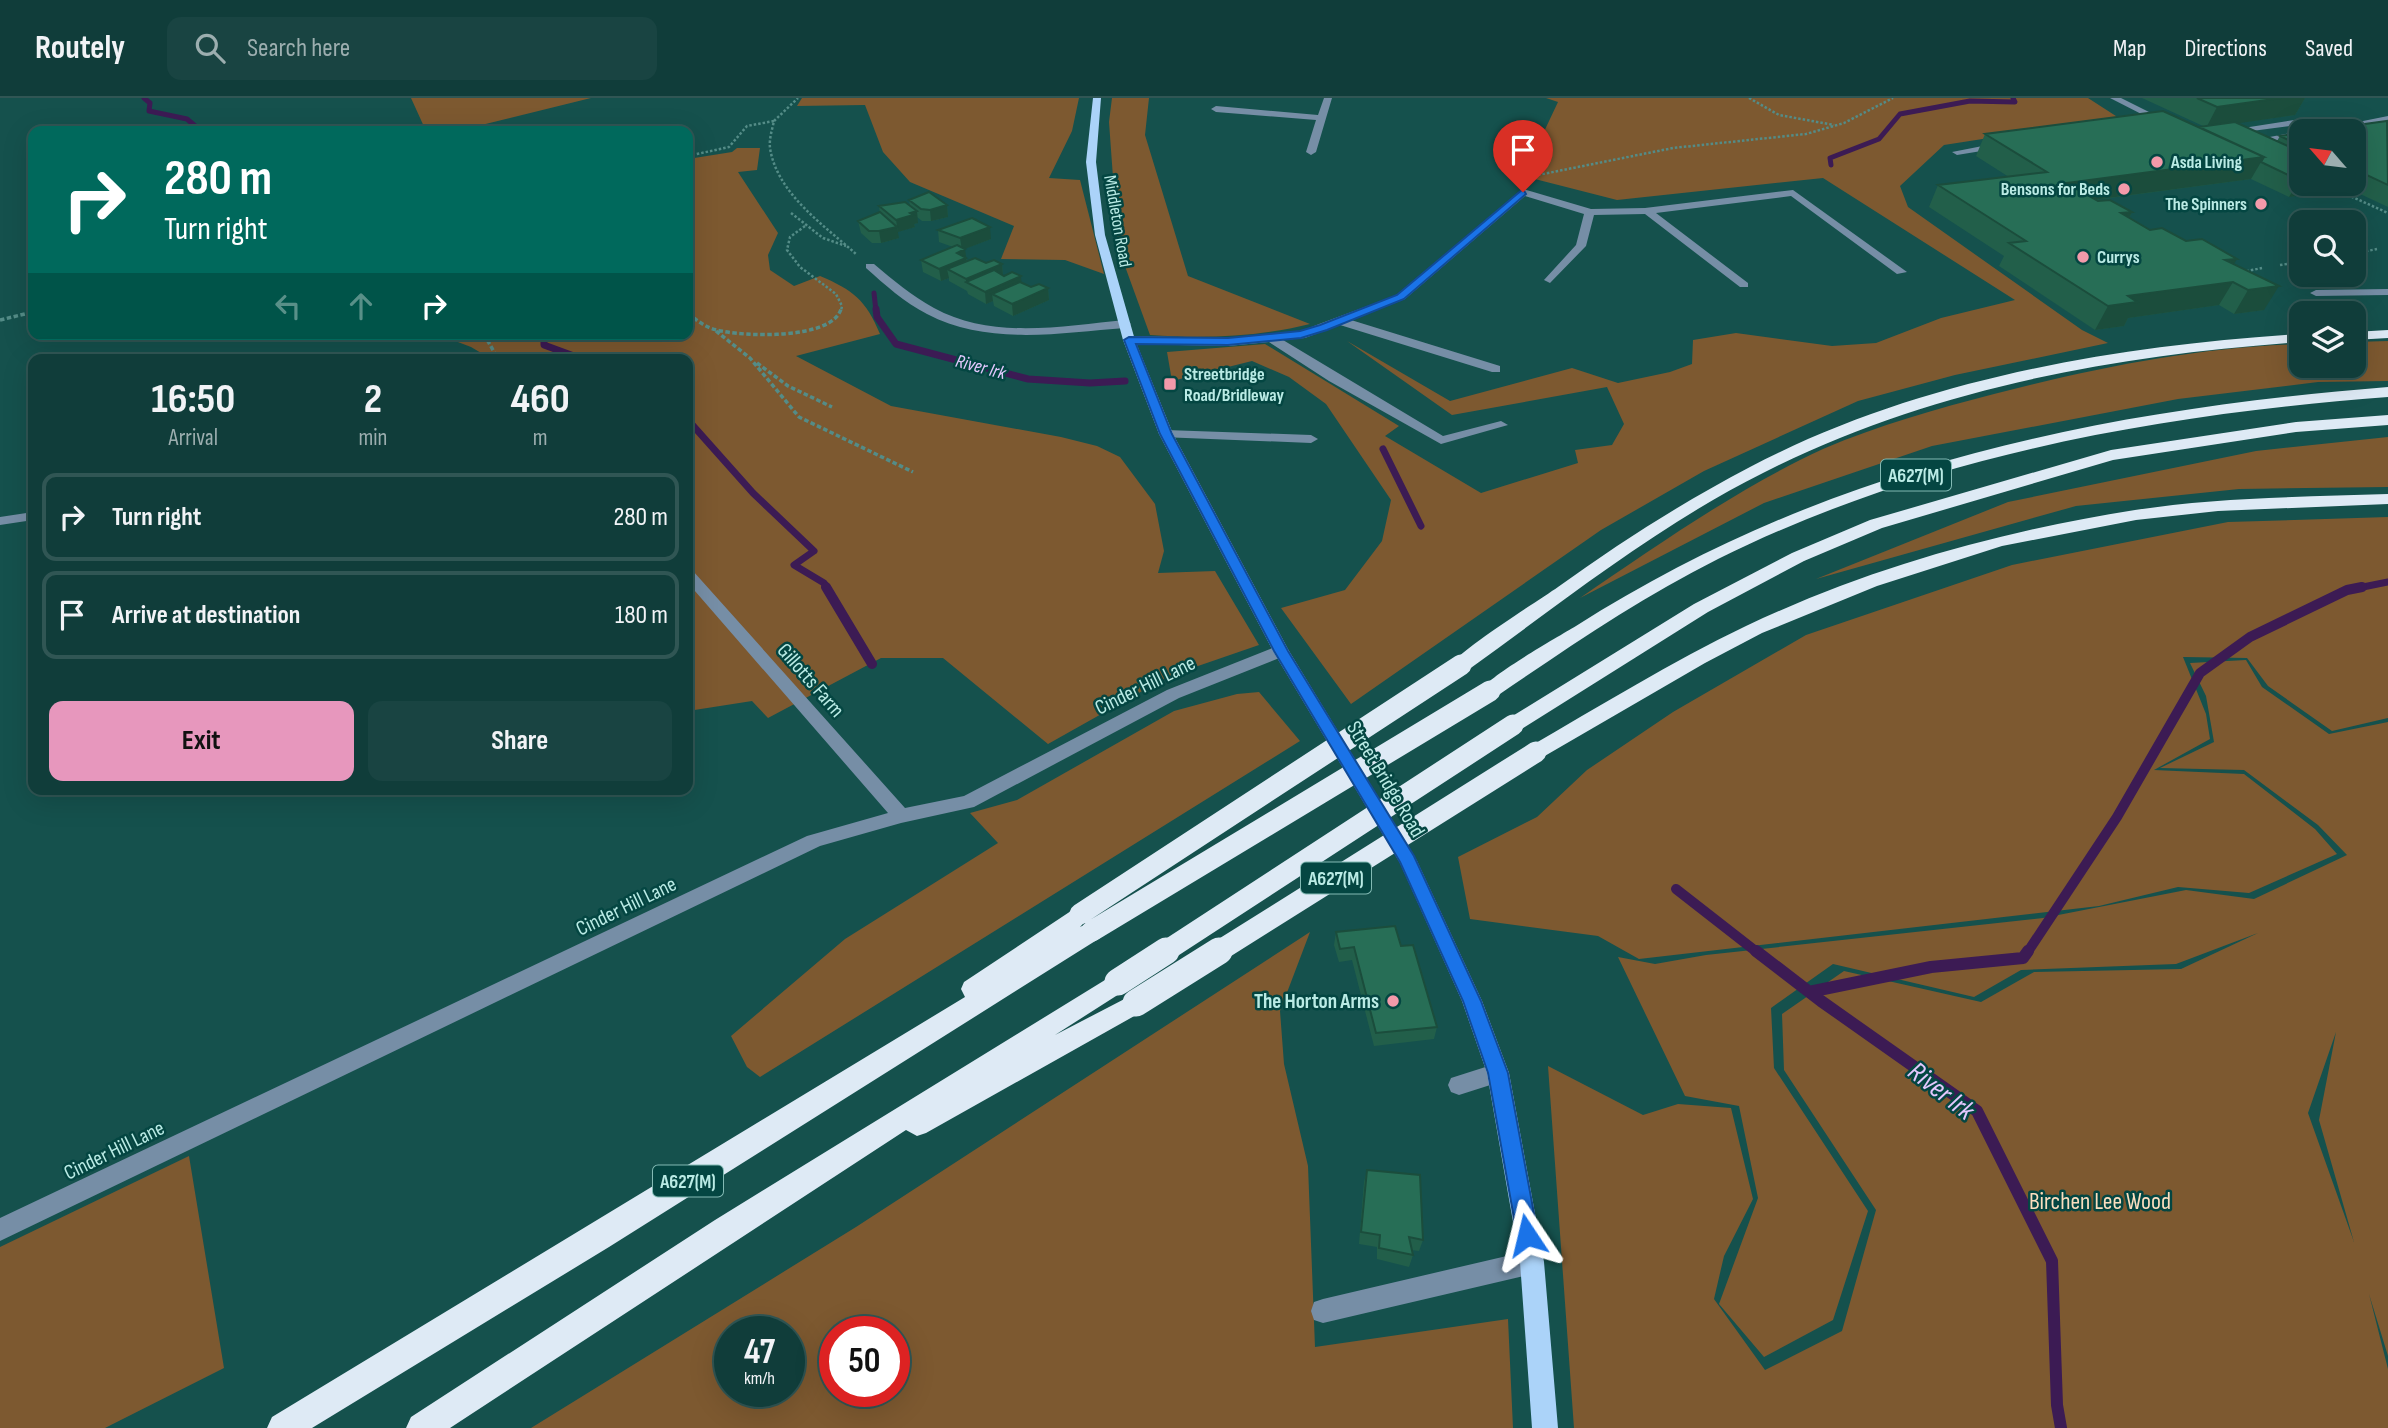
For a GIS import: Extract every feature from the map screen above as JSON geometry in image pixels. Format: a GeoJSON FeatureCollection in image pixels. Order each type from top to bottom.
{"type":"FeatureCollection","features":[{"type":"Feature","properties":{"kind":"highway"},"geometry":{"type":"LineString","coordinates":[[2366,335],[2388,334]]}},
{"type":"Feature","properties":{"kind":"highway","name":"A627(M)"},"geometry":{"type":"LineString","coordinates":[[283,1428],[599,1237],[785,1120],[1086,923],[1691,505],[1801,449],[1892,414],[1998,382],[2149,352],[2289,339]]}},
{"type":"Feature","properties":{"kind":"highway","name":"A627(M)"},"geometry":{"type":"LineString","coordinates":[[1086,923],[1490,691],[1605,614],[1712,555],[1817,509],[1950,463],[2051,438],[2174,415],[2323,396],[2388,392]]}},
{"type":"Feature","properties":{"kind":"highway","name":"A627(M)"},"geometry":{"type":"LineString","coordinates":[[422,1428],[725,1230],[1118,982],[1513,725],[1701,608],[1798,557],[1876,524],[2111,455],[2297,427],[2388,420]]}},
{"type":"Feature","properties":{"kind":"highway","name":"A627(M)"},"geometry":{"type":"LineString","coordinates":[[725,1230],[1136,1003],[1536,752],[1698,658],[1755,629],[1871,582],[1999,541],[2136,515],[2244,505],[2388,499]]}},
{"type":"Feature","properties":{"kind":"main road","name":"Middleton Road"},"geometry":{"type":"LineString","coordinates":[[1097,98],[1091,143],[1092,182],[1102,244],[1130,344]]}},
{"type":"Feature","properties":{"kind":"main road","name":"Street Bridge Road"},"geometry":{"type":"LineString","coordinates":[[1130,344],[1166,434],[1281,651],[1408,860],[1472,1001],[1498,1073],[1532,1262],[1545,1428]]}},
{"type":"Feature","properties":{"kind":"street"},"geometry":{"type":"LineString","coordinates":[[2113,98],[2172,126]]}},
{"type":"Feature","properties":{"kind":"street"},"geometry":{"type":"LineString","coordinates":[[2135,98],[2158,109]]}},
{"type":"Feature","properties":{"kind":"street"},"geometry":{"type":"LineString","coordinates":[[1311,152],[1330,99]]}},
{"type":"Feature","properties":{"kind":"street"},"geometry":{"type":"LineString","coordinates":[[1216,109],[1322,118]]}},
{"type":"Feature","properties":{"kind":"street"},"geometry":{"type":"LineString","coordinates":[[2366,122],[2388,119]]}},
{"type":"Feature","properties":{"kind":"street"},"geometry":{"type":"LineString","coordinates":[[2148,123],[2162,121]]}},
{"type":"Feature","properties":{"kind":"street"},"geometry":{"type":"LineString","coordinates":[[2219,132],[2289,123]]}},
{"type":"Feature","properties":{"kind":"street"},"geometry":{"type":"LineString","coordinates":[[2259,140],[2289,136]]}},
{"type":"Feature","properties":{"kind":"street"},"geometry":{"type":"LineString","coordinates":[[1957,152],[2012,144]]}},
{"type":"Feature","properties":{"kind":"street"},"geometry":{"type":"LineString","coordinates":[[1130,344],[1228,342],[1301,335],[1340,321],[1401,297],[1523,192],[1590,212],[1647,211],[1793,193],[1902,271]]}},
{"type":"Feature","properties":{"kind":"street"},"geometry":{"type":"LineString","coordinates":[[1647,211],[1744,285]]}},
{"type":"Feature","properties":{"kind":"street"},"geometry":{"type":"LineString","coordinates":[[1550,280],[1581,246],[1590,212]]}},
{"type":"Feature","properties":{"kind":"street"},"geometry":{"type":"LineString","coordinates":[[870,266],[914,304],[948,321],[976,329],[1015,332],[1125,324]]}},
{"type":"Feature","properties":{"kind":"street"},"geometry":{"type":"LineString","coordinates":[[2316,293],[2388,292]]}},
{"type":"Feature","properties":{"kind":"street"},"geometry":{"type":"LineString","coordinates":[[1340,321],[1496,369]]}},
{"type":"Feature","properties":{"kind":"street"},"geometry":{"type":"LineString","coordinates":[[1270,338],[1441,440],[1501,425]]}},
{"type":"Feature","properties":{"kind":"street"},"geometry":{"type":"LineString","coordinates":[[1166,434],[1311,439]]}},
{"type":"Feature","properties":{"kind":"street"},"geometry":{"type":"LineString","coordinates":[[0,522],[28,517]]}},
{"type":"Feature","properties":{"kind":"street","name":"Gillotts Farm"},"geometry":{"type":"LineString","coordinates":[[693,580],[901,816]]}},
{"type":"Feature","properties":{"kind":"street","name":"Cinder Hill Lane"},"geometry":{"type":"LineString","coordinates":[[0,1230],[814,841],[901,816],[968,802],[1173,694],[1281,651]]}},
{"type":"Feature","properties":{"kind":"street"},"geometry":{"type":"LineString","coordinates":[[1460,1085],[1498,1073]]}},
{"type":"Feature","properties":{"kind":"street"},"geometry":{"type":"LineString","coordinates":[[1323,1311],[1532,1262]]}},
{"type":"Feature","properties":{"kind":"path"},"geometry":{"type":"LineString","coordinates":[[693,155],[729,147],[747,126],[774,121],[798,98]]}},
{"type":"Feature","properties":{"kind":"path"},"geometry":{"type":"LineString","coordinates":[[1749,98],[1779,115],[1835,125]]}},
{"type":"Feature","properties":{"kind":"path"},"geometry":{"type":"LineString","coordinates":[[1523,192],[1541,172],[1673,148],[1806,134],[1835,125],[1893,98]]}},
{"type":"Feature","properties":{"kind":"path"},"geometry":{"type":"LineString","coordinates":[[774,121],[769,146],[778,174],[804,206],[870,266]]}},
{"type":"Feature","properties":{"kind":"path"},"geometry":{"type":"LineString","coordinates":[[2350,196],[2388,214]]}},
{"type":"Feature","properties":{"kind":"path"},"geometry":{"type":"LineString","coordinates":[[791,213],[823,238],[850,248]]}},
{"type":"Feature","properties":{"kind":"path"},"geometry":{"type":"LineString","coordinates":[[715,330],[776,335],[814,330],[831,324],[841,314],[842,306],[836,292],[800,266],[787,250],[790,237],[805,226]]}},
{"type":"Feature","properties":{"kind":"path"},"geometry":{"type":"LineString","coordinates":[[2366,252],[2377,250]]}},
{"type":"Feature","properties":{"kind":"path"},"geometry":{"type":"LineString","coordinates":[[2280,265],[2289,264]]}},
{"type":"Feature","properties":{"kind":"path"},"geometry":{"type":"LineString","coordinates":[[2241,272],[2262,268]]}},
{"type":"Feature","properties":{"kind":"path"},"geometry":{"type":"LineString","coordinates":[[0,320],[28,313]]}},
{"type":"Feature","properties":{"kind":"path"},"geometry":{"type":"LineString","coordinates":[[693,317],[715,330],[788,386],[832,407]]}},
{"type":"Feature","properties":{"kind":"path"},"geometry":{"type":"LineString","coordinates":[[750,358],[799,417],[914,472]]}},
{"type":"Feature","properties":{"kind":"green space"},"geometry":{"type":"Polygon","coordinates":[[[411,98],[591,98],[477,126],[424,126],[411,98]]]}},
{"type":"Feature","properties":{"kind":"green space"},"geometry":{"type":"Polygon","coordinates":[[[802,98],[1079,98],[1072,131],[1049,178],[1080,180],[1104,274],[1065,260],[1001,259],[1014,226],[910,182],[883,152],[865,105],[797,106],[802,98]]]}},
{"type":"Feature","properties":{"kind":"green space"},"geometry":{"type":"Polygon","coordinates":[[[1112,98],[1149,98],[1145,135],[1188,276],[1310,324],[1271,332],[1230,336],[1150,335],[1118,247],[1109,122],[1112,98]]]}},
{"type":"Feature","properties":{"kind":"green space"},"geometry":{"type":"Polygon","coordinates":[[[1546,98],[2088,98],[2119,118],[1944,145],[1900,186],[1908,207],[2082,330],[2108,343],[1955,375],[1858,401],[1704,471],[1601,530],[1351,704],[1281,608],[1345,590],[1382,541],[1391,500],[1326,404],[1289,377],[1252,361],[1172,381],[1167,352],[1265,344],[1399,426],[1385,436],[1481,493],[1578,463],[1575,450],[1612,445],[1624,424],[1607,387],[1452,415],[1347,341],[1450,401],[1572,368],[1618,383],[1670,372],[1692,364],[1693,340],[1736,333],[1832,346],[1876,343],[1941,318],[2015,300],[1823,178],[1617,200],[1523,176],[1558,102],[1546,98]]]}},
{"type":"Feature","properties":{"kind":"green space"},"geometry":{"type":"Polygon","coordinates":[[[737,148],[760,148],[757,170],[738,172],[778,233],[768,255],[770,270],[794,286],[820,276],[841,286],[864,304],[880,334],[796,356],[891,406],[1061,437],[1097,446],[1120,457],[1155,504],[1164,551],[1158,573],[1215,571],[1259,645],[1169,676],[1048,744],[943,658],[881,658],[768,718],[752,701],[693,710],[693,354],[483,354],[453,340],[693,340],[693,158],[732,152],[737,148]]]}},
{"type":"Feature","properties":{"kind":"green space"},"geometry":{"type":"Polygon","coordinates":[[[2388,341],[2388,381],[2318,382],[2178,399],[1932,446],[1764,503],[1580,598],[1699,518],[1761,481],[1823,449],[1865,432],[1972,400],[2070,376],[2146,360],[2224,349],[2289,345],[2289,378],[2366,378],[2366,342],[2388,341]]]}},
{"type":"Feature","properties":{"kind":"green space"},"geometry":{"type":"Polygon","coordinates":[[[2388,437],[2388,487],[2239,489],[2076,506],[1816,579],[2008,502],[2256,451],[2388,437]]]}},
{"type":"Feature","properties":{"kind":"green space"},"geometry":{"type":"Polygon","coordinates":[[[2388,517],[2388,718],[2332,731],[2268,686],[2247,658],[2183,657],[2206,714],[2210,739],[2154,770],[2244,774],[2315,829],[2337,854],[2249,893],[2178,887],[2099,906],[1639,959],[1598,936],[1470,919],[1458,857],[1537,817],[1587,770],[1673,712],[1806,635],[2012,565],[2228,522],[2388,517]]]}},
{"type":"Feature","properties":{"kind":"green space","name":"Birchen Lee Wood"},"geometry":{"type":"Polygon","coordinates":[[[2246,660],[2262,687],[2329,734],[2388,722],[2388,1356],[2369,1294],[2388,1369],[2388,1428],[1574,1428],[1548,1066],[1643,1115],[1678,1104],[1731,1108],[1753,1199],[1724,1256],[1714,1299],[1765,1370],[1842,1331],[1876,1210],[1784,1070],[1782,1014],[1844,971],[1981,1002],[2034,972],[2181,969],[2258,933],[2176,964],[2021,970],[1974,997],[1833,964],[1771,1008],[1774,1068],[1868,1211],[1833,1320],[1764,1357],[1719,1304],[1758,1198],[1739,1106],[1685,1096],[1618,957],[1655,964],[1706,955],[2043,918],[2186,890],[2254,899],[2347,855],[2318,825],[2244,770],[2160,768],[2214,742],[2206,696],[2190,663],[2246,660]],[[2336,1032],[2308,1113],[2354,1242],[2319,1120],[2336,1032]]]}},
{"type":"Feature","properties":{"kind":"green space"},"geometry":{"type":"Polygon","coordinates":[[[1259,692],[1300,741],[760,1077],[747,1067],[731,1036],[845,939],[998,843],[970,813],[1017,800],[1174,711],[1237,694],[1259,692]]]}},
{"type":"Feature","properties":{"kind":"green space"},"geometry":{"type":"Polygon","coordinates":[[[1310,932],[1280,1011],[1284,1064],[1308,1166],[1315,1347],[1508,1319],[1513,1428],[531,1428],[856,1227],[1310,932]]]}},
{"type":"Feature","properties":{"kind":"green space"},"geometry":{"type":"Polygon","coordinates":[[[189,1156],[224,1368],[105,1428],[0,1428],[0,1247],[189,1156]]]}},
{"type":"Feature","properties":{"kind":"building"},"geometry":{"type":"Polygon","coordinates":[[[2197,98],[2281,98],[2217,107],[2197,98]]]}},
{"type":"Feature","properties":{"kind":"building"},"geometry":{"type":"Polygon","coordinates":[[[2163,111],[2264,157],[2066,183],[2098,201],[2110,200],[2132,212],[2121,213],[2150,230],[2162,228],[2186,241],[2202,239],[2237,259],[2225,260],[2279,286],[2248,290],[2233,282],[2128,296],[2137,302],[2108,306],[2009,243],[2026,241],[1938,185],[2047,172],[1985,134],[2163,111]]]}},
{"type":"Feature","properties":{"kind":"building"},"geometry":{"type":"Polygon","coordinates":[[[2387,121],[2388,185],[2366,175],[2366,124],[2387,121]]]}},
{"type":"Feature","properties":{"kind":"building"},"geometry":{"type":"Polygon","coordinates":[[[2235,122],[2289,147],[2289,175],[2261,162],[2264,157],[2199,127],[2235,122]]]}},
{"type":"Feature","properties":{"kind":"building"},"geometry":{"type":"Polygon","coordinates":[[[929,192],[947,205],[930,210],[921,209],[909,200],[929,192]]]}},
{"type":"Feature","properties":{"kind":"building"},"geometry":{"type":"Polygon","coordinates":[[[905,202],[917,211],[910,213],[913,215],[896,220],[879,206],[905,202]]]}},
{"type":"Feature","properties":{"kind":"building"},"geometry":{"type":"Polygon","coordinates":[[[880,212],[897,227],[869,231],[858,221],[880,212]]]}},
{"type":"Feature","properties":{"kind":"building"},"geometry":{"type":"Polygon","coordinates":[[[972,218],[990,227],[960,238],[938,230],[972,218]]]}},
{"type":"Feature","properties":{"kind":"building"},"geometry":{"type":"Polygon","coordinates":[[[957,245],[965,249],[957,253],[966,258],[939,269],[921,260],[957,245]]]}},
{"type":"Feature","properties":{"kind":"building"},"geometry":{"type":"Polygon","coordinates":[[[975,258],[986,263],[994,260],[1002,264],[966,279],[947,269],[975,258]]]}},
{"type":"Feature","properties":{"kind":"building"},"geometry":{"type":"Polygon","coordinates":[[[994,270],[1004,276],[1012,272],[1021,276],[985,292],[966,282],[994,270]]]}},
{"type":"Feature","properties":{"kind":"building"},"geometry":{"type":"Polygon","coordinates":[[[1020,282],[1031,287],[1039,284],[1048,288],[1012,304],[992,294],[1020,282]]]}},
{"type":"Feature","properties":{"kind":"building","name":"The Horton Arms"},"geometry":{"type":"Polygon","coordinates":[[[1395,926],[1401,946],[1413,945],[1437,1027],[1376,1033],[1354,947],[1340,949],[1336,932],[1395,926]]]}},
{"type":"Feature","properties":{"kind":"building"},"geometry":{"type":"Polygon","coordinates":[[[1367,1170],[1420,1175],[1423,1240],[1409,1237],[1413,1255],[1379,1248],[1380,1235],[1361,1232],[1367,1170]]]}},
{"type":"Feature","properties":{"kind":"waterway"},"geometry":{"type":"LineString","coordinates":[[144,98],[150,103],[149,111],[187,119],[195,126]]}},
{"type":"Feature","properties":{"kind":"waterway"},"geometry":{"type":"LineString","coordinates":[[1831,165],[1830,158],[1879,139],[1900,114],[1970,101],[2015,102],[2013,98]]}},
{"type":"Feature","properties":{"kind":"waterway","name":"River Irk"},"geometry":{"type":"LineString","coordinates":[[874,293],[876,311]]}},
{"type":"Feature","properties":{"kind":"waterway","name":"River Irk"},"geometry":{"type":"LineString","coordinates":[[876,309],[877,317],[896,344],[1028,379],[1090,383],[1125,381]]}},
{"type":"Feature","properties":{"kind":"waterway"},"geometry":{"type":"LineString","coordinates":[[544,340],[544,345],[568,354]]}},
{"type":"Feature","properties":{"kind":"waterway"},"geometry":{"type":"LineString","coordinates":[[693,426],[753,493],[814,551],[794,565],[824,583],[828,589]]}},
{"type":"Feature","properties":{"kind":"waterway","name":"River Irk"},"geometry":{"type":"LineString","coordinates":[[1383,449],[1421,526]]}},
{"type":"Feature","properties":{"kind":"waterway"},"geometry":{"type":"LineString","coordinates":[[2353,589],[2388,582]]}},
{"type":"Feature","properties":{"kind":"waterway"},"geometry":{"type":"LineString","coordinates":[[826,587],[872,664]]}},
{"type":"Feature","properties":{"kind":"waterway"},"geometry":{"type":"LineString","coordinates":[[2027,953],[2117,817],[2200,673],[2250,637],[2347,590],[2362,587]]}},
{"type":"Feature","properties":{"kind":"waterway","name":"River Irk"},"geometry":{"type":"LineString","coordinates":[[1676,889],[1758,953]]}},
{"type":"Feature","properties":{"kind":"waterway","name":"River Irk"},"geometry":{"type":"LineString","coordinates":[[1756,951],[1809,992]]}},
{"type":"Feature","properties":{"kind":"waterway"},"geometry":{"type":"LineString","coordinates":[[1809,992],[1931,967],[2023,958],[2028,951]]}},
{"type":"Feature","properties":{"kind":"waterway","name":"River Irk"},"geometry":{"type":"LineString","coordinates":[[1809,992],[1977,1111],[2052,1261],[2057,1405],[2061,1428]]}},
{"type":"Feature","properties":{"kind":"place","name":"Asda Living"},"geometry":{"type":"Point","coordinates":[2157,162]}},
{"type":"Feature","properties":{"kind":"place","name":"Bensons for Beds"},"geometry":{"type":"Point","coordinates":[2124,189]}},
{"type":"Feature","properties":{"kind":"place","name":"The Spinners"},"geometry":{"type":"Point","coordinates":[2261,204]}},
{"type":"Feature","properties":{"kind":"place","name":"Currys"},"geometry":{"type":"Point","coordinates":[2083,257]}},
{"type":"Feature","properties":{"kind":"place","name":"Streetbridge Road/Bridleway"},"geometry":{"type":"Point","coordinates":[1170,384]}},
{"type":"Feature","properties":{"kind":"place","name":"The Horton Arms"},"geometry":{"type":"Point","coordinates":[1393,1001]}},
{"type":"Feature","properties":{"kind":"route"},"geometry":{"type":"LineString","coordinates":[[1523,192],[1401,297],[1323,327],[1301,335],[1228,342],[1129,340],[1166,434],[1281,651],[1408,860],[1472,1001],[1498,1073],[1527,1235]]}}]}
